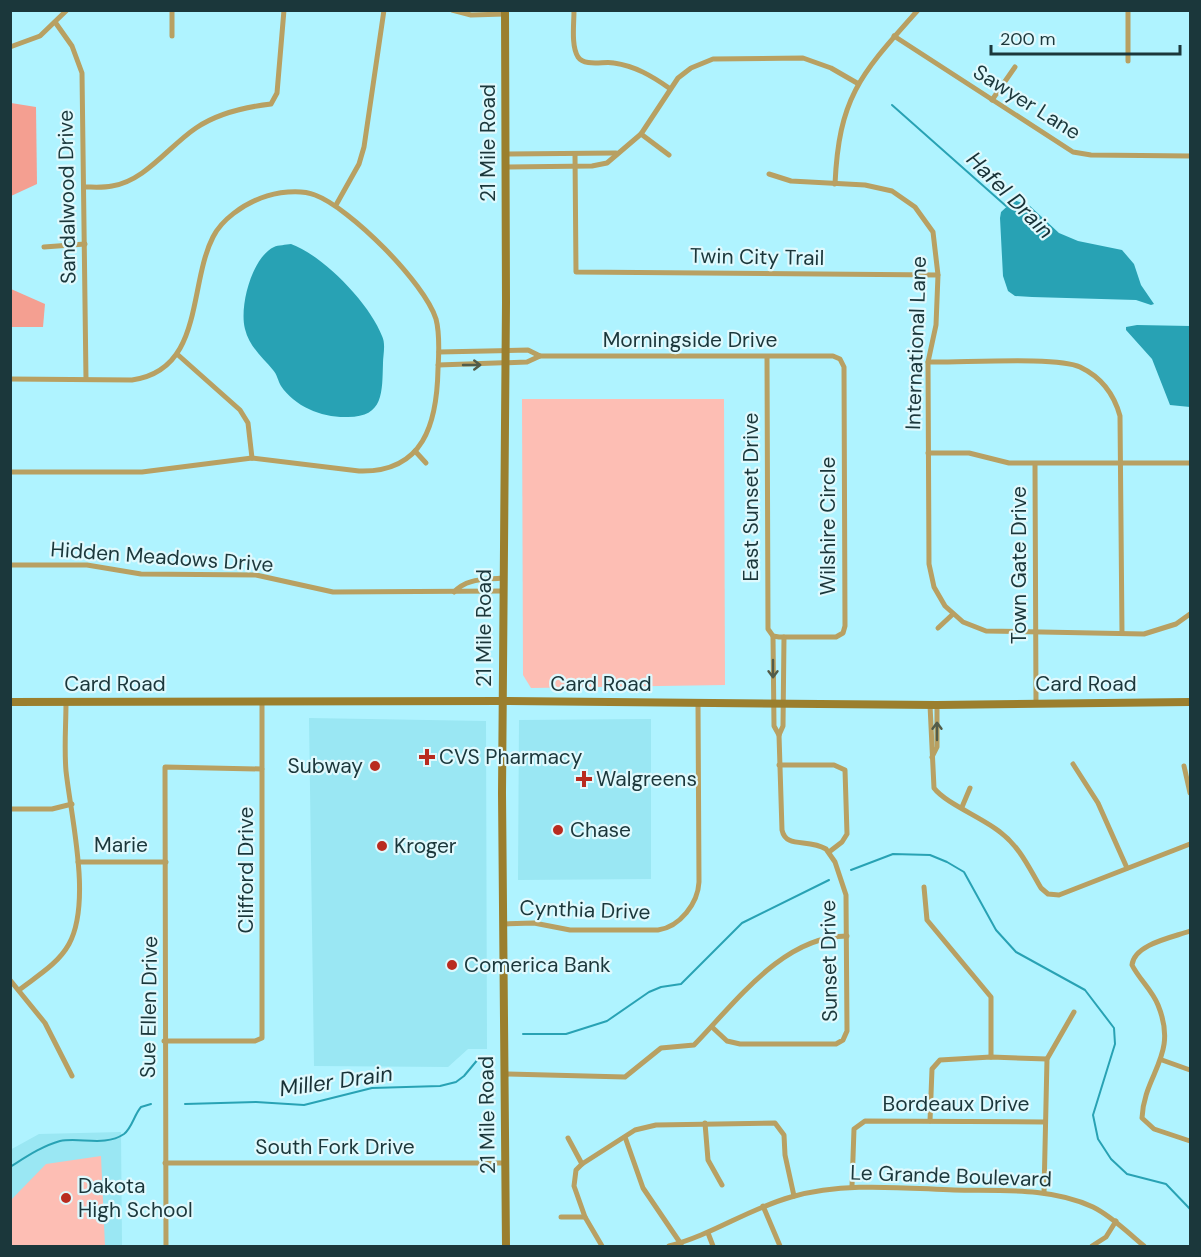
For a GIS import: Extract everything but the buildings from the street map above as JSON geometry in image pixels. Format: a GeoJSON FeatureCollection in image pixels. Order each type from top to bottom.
{"type":"FeatureCollection","features":[{"type":"Feature","properties":{"kind":"street"},"geometry":{"type":"LineString","coordinates":[[10,47],[40,36],[67,10]]}},
{"type":"Feature","properties":{"kind":"street"},"geometry":{"type":"LineString","coordinates":[[172,10],[172,36]]}},
{"type":"Feature","properties":{"kind":"street"},"geometry":{"type":"LineString","coordinates":[[84,188],[113,186],[125,182],[143,172],[197,127],[236,109],[271,104],[275,100],[284,10]]}},
{"type":"Feature","properties":{"kind":"street"},"geometry":{"type":"LineString","coordinates":[[336,205],[359,164],[364,147],[384,10]]}},
{"type":"Feature","properties":{"kind":"street"},"geometry":{"type":"LineString","coordinates":[[452,10],[471,15],[505,12]]}},
{"type":"Feature","properties":{"kind":"street"},"geometry":{"type":"LineString","coordinates":[[574,10],[576,49],[578,56],[585,63],[613,63],[637,69],[669,88]]}},
{"type":"Feature","properties":{"kind":"street"},"geometry":{"type":"LineString","coordinates":[[835,184],[840,130],[857,83],[918,10]]}},
{"type":"Feature","properties":{"kind":"street"},"geometry":{"type":"LineString","coordinates":[[1128,10],[1128,61]]}},
{"type":"Feature","properties":{"kind":"street","name":"21 Mile Road"},"geometry":{"type":"LineString","coordinates":[[505,12],[502,701],[506,1246]]}},
{"type":"Feature","properties":{"kind":"street","name":"Sandalwood Drive"},"geometry":{"type":"LineString","coordinates":[[55,22],[72,46],[82,73],[86,379]]}},
{"type":"Feature","properties":{"kind":"street","name":"Sawyer Lane"},"geometry":{"type":"LineString","coordinates":[[894,36],[1056,143],[1082,155],[1191,156]]}},
{"type":"Feature","properties":{"kind":"street"},"geometry":{"type":"LineString","coordinates":[[506,167],[574,167],[607,163],[641,134],[669,88],[691,68],[713,59],[729,57],[803,58],[831,68],[857,83]]}},
{"type":"Feature","properties":{"kind":"street"},"geometry":{"type":"LineString","coordinates":[[992,100],[1015,67]]}},
{"type":"Feature","properties":{"kind":"street"},"geometry":{"type":"LineString","coordinates":[[641,134],[669,155]]}},
{"type":"Feature","properties":{"kind":"street"},"geometry":{"type":"LineString","coordinates":[[506,154],[616,153]]}},
{"type":"Feature","properties":{"kind":"street"},"geometry":{"type":"LineString","coordinates":[[544,154],[544,167]]}},
{"type":"Feature","properties":{"kind":"street"},"geometry":{"type":"LineString","coordinates":[[574,167],[575,154]]}},
{"type":"Feature","properties":{"kind":"street","name":"Twin City Trail"},"geometry":{"type":"LineString","coordinates":[[574,167],[576,272],[938,275]]}},
{"type":"Feature","properties":{"kind":"street","name":"International Lane"},"geometry":{"type":"LineString","coordinates":[[768,174],[790,181],[865,185],[892,191],[915,207],[933,232],[938,275],[936,325],[928,362],[929,564],[934,586],[945,606],[963,622],[986,631],[1144,634],[1176,624],[1191,614]]}},
{"type":"Feature","properties":{"kind":"street"},"geometry":{"type":"LineString","coordinates":[[10,379],[142,379],[164,367],[184,344],[207,252],[219,227],[253,201],[275,194],[313,194],[336,205],[411,276],[425,294],[436,321],[439,352],[433,416],[428,433],[415,451],[394,465],[375,471],[252,458],[142,472],[10,472]]}},
{"type":"Feature","properties":{"kind":"street"},"geometry":{"type":"LineString","coordinates":[[44,247],[85,244]]}},
{"type":"Feature","properties":{"kind":"street","name":"Morningside Drive"},"geometry":{"type":"LineString","coordinates":[[439,352],[528,350],[540,356]]}},
{"type":"Feature","properties":{"kind":"street"},"geometry":{"type":"LineString","coordinates":[[177,354],[240,410],[248,423],[252,458]]}},
{"type":"Feature","properties":{"kind":"street","name":"Morningside Drive"},"geometry":{"type":"LineString","coordinates":[[438,365],[527,362],[540,356],[833,356],[840,359]]}},
{"type":"Feature","properties":{"kind":"street","name":"East Sunset Drive"},"geometry":{"type":"LineString","coordinates":[[767,357],[768,626],[773,636],[773,702]]}},
{"type":"Feature","properties":{"kind":"street","name":"Wilshire Circle"},"geometry":{"type":"LineString","coordinates":[[784,638],[836,637],[844,630],[844,367],[840,359]]}},
{"type":"Feature","properties":{"kind":"street"},"geometry":{"type":"LineString","coordinates":[[928,362],[1057,362],[1080,367],[1103,384],[1116,402],[1120,416],[1122,633]]}},
{"type":"Feature","properties":{"kind":"street"},"geometry":{"type":"LineString","coordinates":[[415,451],[426,463]]}},
{"type":"Feature","properties":{"kind":"street"},"geometry":{"type":"LineString","coordinates":[[928,453],[969,453],[1009,464],[1191,463]]}},
{"type":"Feature","properties":{"kind":"street","name":"Town Gate Drive"},"geometry":{"type":"LineString","coordinates":[[1035,464],[1036,702]]}},
{"type":"Feature","properties":{"kind":"street","name":"Hidden Meadows Drive"},"geometry":{"type":"LineString","coordinates":[[10,565],[87,565],[141,574],[256,575],[333,592],[502,591]]}},
{"type":"Feature","properties":{"kind":"street","name":"Hidden Meadows Drive"},"geometry":{"type":"LineString","coordinates":[[454,592],[462,584],[473,580],[502,578]]}},
{"type":"Feature","properties":{"kind":"street"},"geometry":{"type":"LineString","coordinates":[[938,628],[953,614]]}},
{"type":"Feature","properties":{"kind":"street"},"geometry":{"type":"LineString","coordinates":[[773,636],[784,638],[783,726],[779,735],[779,765],[782,830],[790,842],[810,842],[829,852],[842,842],[847,834],[845,771],[834,765],[779,765]]}},
{"type":"Feature","properties":{"kind":"street","name":"Card Road"},"geometry":{"type":"LineString","coordinates":[[10,702],[502,701],[934,705],[1036,702],[1191,702]]}},
{"type":"Feature","properties":{"kind":"street"},"geometry":{"type":"LineString","coordinates":[[19,990],[56,961],[70,942],[78,908],[78,862],[66,771],[66,702]]}},
{"type":"Feature","properties":{"kind":"street","name":"Clifford Drive"},"geometry":{"type":"LineString","coordinates":[[164,1041],[255,1041],[262,1038],[262,702]]}},
{"type":"Feature","properties":{"kind":"street"},"geometry":{"type":"LineString","coordinates":[[773,702],[774,726],[779,735]]}},
{"type":"Feature","properties":{"kind":"street","name":"Cynthia Drive"},"geometry":{"type":"LineString","coordinates":[[503,924],[534,923],[570,930],[662,929],[674,923],[692,904],[699,882],[698,703]]}},
{"type":"Feature","properties":{"kind":"street"},"geometry":{"type":"LineString","coordinates":[[934,705],[932,757],[934,788],[942,797],[962,807],[1013,842],[1041,888],[1048,894],[1055,896],[1191,844]]}},
{"type":"Feature","properties":{"kind":"street"},"geometry":{"type":"LineString","coordinates":[[1073,764],[1098,803],[1127,868]]}},
{"type":"Feature","properties":{"kind":"street"},"geometry":{"type":"LineString","coordinates":[[1184,766],[1191,793]]}},
{"type":"Feature","properties":{"kind":"street","name":"Sue Ellen Drive"},"geometry":{"type":"LineString","coordinates":[[166,1246],[165,767],[262,769]]}},
{"type":"Feature","properties":{"kind":"street"},"geometry":{"type":"LineString","coordinates":[[962,807],[970,788]]}},
{"type":"Feature","properties":{"kind":"street"},"geometry":{"type":"LineString","coordinates":[[10,809],[52,809],[72,804]]}},
{"type":"Feature","properties":{"kind":"street","name":"Sunset Drive"},"geometry":{"type":"LineString","coordinates":[[712,1027],[728,1041],[740,1044],[841,1042],[847,1031],[847,936],[844,887],[829,852]]}},
{"type":"Feature","properties":{"kind":"street","name":"Marie"},"geometry":{"type":"LineString","coordinates":[[78,862],[166,862]]}},
{"type":"Feature","properties":{"kind":"street"},"geometry":{"type":"LineString","coordinates":[[924,887],[927,920],[991,998],[991,1057]]}},
{"type":"Feature","properties":{"kind":"street"},"geometry":{"type":"LineString","coordinates":[[1191,931],[1143,949],[1135,955],[1132,965],[1157,1001],[1166,1031],[1162,1060],[1142,1118],[1154,1129],[1191,1141]]}},
{"type":"Feature","properties":{"kind":"street"},"geometry":{"type":"LineString","coordinates":[[505,1074],[625,1077],[653,1052],[661,1048],[694,1045],[768,970],[784,958],[826,937],[847,936]]}},
{"type":"Feature","properties":{"kind":"street"},"geometry":{"type":"LineString","coordinates":[[10,980],[45,1023],[72,1077]]}},
{"type":"Feature","properties":{"kind":"street"},"geometry":{"type":"LineString","coordinates":[[1044,1193],[1047,1059],[1074,1012]]}},
{"type":"Feature","properties":{"kind":"street"},"geometry":{"type":"LineString","coordinates":[[930,1121],[932,1069],[935,1063],[943,1059],[991,1057],[1047,1059]]}},
{"type":"Feature","properties":{"kind":"street"},"geometry":{"type":"LineString","coordinates":[[1162,1060],[1191,1070]]}},
{"type":"Feature","properties":{"kind":"street","name":"Bordeaux Drive"},"geometry":{"type":"LineString","coordinates":[[852,1186],[853,1136],[854,1129],[860,1123],[872,1120],[1045,1122]]}},
{"type":"Feature","properties":{"kind":"street"},"geometry":{"type":"LineString","coordinates":[[602,1246],[585,1216],[574,1186],[576,1170],[635,1130],[656,1125],[770,1122],[779,1126],[784,1135],[786,1162],[794,1196]]}},
{"type":"Feature","properties":{"kind":"street"},"geometry":{"type":"LineString","coordinates":[[705,1124],[708,1160],[722,1185]]}},
{"type":"Feature","properties":{"kind":"street"},"geometry":{"type":"LineString","coordinates":[[625,1137],[643,1188],[680,1245]]}},
{"type":"Feature","properties":{"kind":"street"},"geometry":{"type":"LineString","coordinates":[[568,1138],[582,1164]]}},
{"type":"Feature","properties":{"kind":"street","name":"South Fork Drive"},"geometry":{"type":"LineString","coordinates":[[165,1163],[506,1163]]}},
{"type":"Feature","properties":{"kind":"street","name":"Le Grande Boulevard"},"geometry":{"type":"LineString","coordinates":[[669,1246],[680,1245],[763,1206],[794,1196],[852,1186],[1044,1193],[1094,1208],[1116,1221],[1144,1246]]}},
{"type":"Feature","properties":{"kind":"street"},"geometry":{"type":"LineString","coordinates":[[763,1206],[780,1246]]}},
{"type":"Feature","properties":{"kind":"street"},"geometry":{"type":"LineString","coordinates":[[561,1217],[585,1216]]}},
{"type":"Feature","properties":{"kind":"street"},"geometry":{"type":"LineString","coordinates":[[1092,1246],[1106,1237],[1116,1221]]}},
{"type":"Feature","properties":{"kind":"street"},"geometry":{"type":"LineString","coordinates":[[708,1233],[713,1246]]}},
{"type":"Feature","properties":{"kind":"shaded area"},"geometry":{"type":"Polygon","coordinates":[[[11,103],[36,107],[37,184],[11,196],[11,103]]]}},
{"type":"Feature","properties":{"kind":"shaded area"},"geometry":{"type":"Polygon","coordinates":[[[1014,200],[1030,206],[1059,233],[1078,241],[1122,250],[1134,264],[1141,285],[1154,304],[1136,300],[1015,296],[1008,291],[1003,276],[1000,218],[1001,212],[1014,200]]]}},
{"type":"Feature","properties":{"kind":"shaded area"},"geometry":{"type":"Polygon","coordinates":[[[291,244],[317,259],[344,282],[367,310],[382,336],[384,346],[381,393],[375,408],[369,413],[348,417],[329,416],[310,410],[294,400],[281,386],[274,372],[256,351],[247,335],[244,308],[249,284],[259,261],[266,252],[276,246],[291,244]]]}},
{"type":"Feature","properties":{"kind":"shaded area"},"geometry":{"type":"Polygon","coordinates":[[[11,289],[45,304],[43,327],[11,327],[11,289]]]}},
{"type":"Feature","properties":{"kind":"shaded area"},"geometry":{"type":"Polygon","coordinates":[[[1137,325],[1190,326],[1190,407],[1170,405],[1152,359],[1126,330],[1126,327],[1137,325]]]}},
{"type":"Feature","properties":{"kind":"shaded area"},"geometry":{"type":"Polygon","coordinates":[[[522,399],[724,399],[725,685],[531,688],[523,675],[522,399]]]}},
{"type":"Feature","properties":{"kind":"shaded area"},"geometry":{"type":"Polygon","coordinates":[[[309,718],[486,721],[487,1049],[468,1049],[448,1067],[314,1066],[309,718]]]}},
{"type":"Feature","properties":{"kind":"shaded area"},"geometry":{"type":"Polygon","coordinates":[[[651,719],[651,879],[518,880],[519,720],[651,719]]]}},
{"type":"Feature","properties":{"kind":"shaded area","name":"Dakota High School"},"geometry":{"type":"Polygon","coordinates":[[[121,1132],[122,1246],[11,1246],[10,1150],[39,1134],[121,1132]]]}},
{"type":"Feature","properties":{"kind":"shaded area"},"geometry":{"type":"Polygon","coordinates":[[[101,1156],[105,1246],[11,1246],[11,1200],[46,1164],[101,1156]]]}},
{"type":"Feature","properties":{"kind":"waterway","name":"Hafel Drain"},"geometry":{"type":"LineString","coordinates":[[892,105],[1006,206]]}},
{"type":"Feature","properties":{"kind":"waterway","name":"Miller Drain"},"geometry":{"type":"LineString","coordinates":[[851,870],[893,854],[930,855],[947,862],[964,872],[996,930],[1016,952],[1085,990],[1114,1028],[1115,1044],[1093,1115],[1098,1139],[1111,1159],[1127,1174],[1166,1184],[1190,1209]]}},
{"type":"Feature","properties":{"kind":"waterway","name":"Miller Drain"},"geometry":{"type":"LineString","coordinates":[[523,1034],[566,1034],[607,1021],[649,992],[661,987],[681,984],[742,923],[829,880]]}},
{"type":"Feature","properties":{"kind":"waterway","name":"Miller Drain"},"geometry":{"type":"LineString","coordinates":[[185,1104],[256,1102],[304,1105],[372,1088],[440,1086],[456,1082],[479,1058]]}},
{"type":"Feature","properties":{"kind":"waterway","name":"Miller Drain"},"geometry":{"type":"LineString","coordinates":[[10,1167],[40,1149],[60,1141],[101,1141],[117,1138],[127,1131],[141,1107],[151,1104]]}},
{"type":"Feature","properties":{"kind":"place","name":"CVS Pharmacy"},"geometry":{"type":"Point","coordinates":[427,757]}},
{"type":"Feature","properties":{"kind":"place","name":"Subway"},"geometry":{"type":"Point","coordinates":[375,766]}},
{"type":"Feature","properties":{"kind":"place","name":"Walgreens"},"geometry":{"type":"Point","coordinates":[584,779]}},
{"type":"Feature","properties":{"kind":"place","name":"Chase"},"geometry":{"type":"Point","coordinates":[558,830]}},
{"type":"Feature","properties":{"kind":"place","name":"Kroger"},"geometry":{"type":"Point","coordinates":[382,846]}},
{"type":"Feature","properties":{"kind":"place","name":"Comerica Bank"},"geometry":{"type":"Point","coordinates":[452,965]}},
{"type":"Feature","properties":{"kind":"place","name":"Dakota High School"},"geometry":{"type":"Point","coordinates":[66,1198]}}]}
